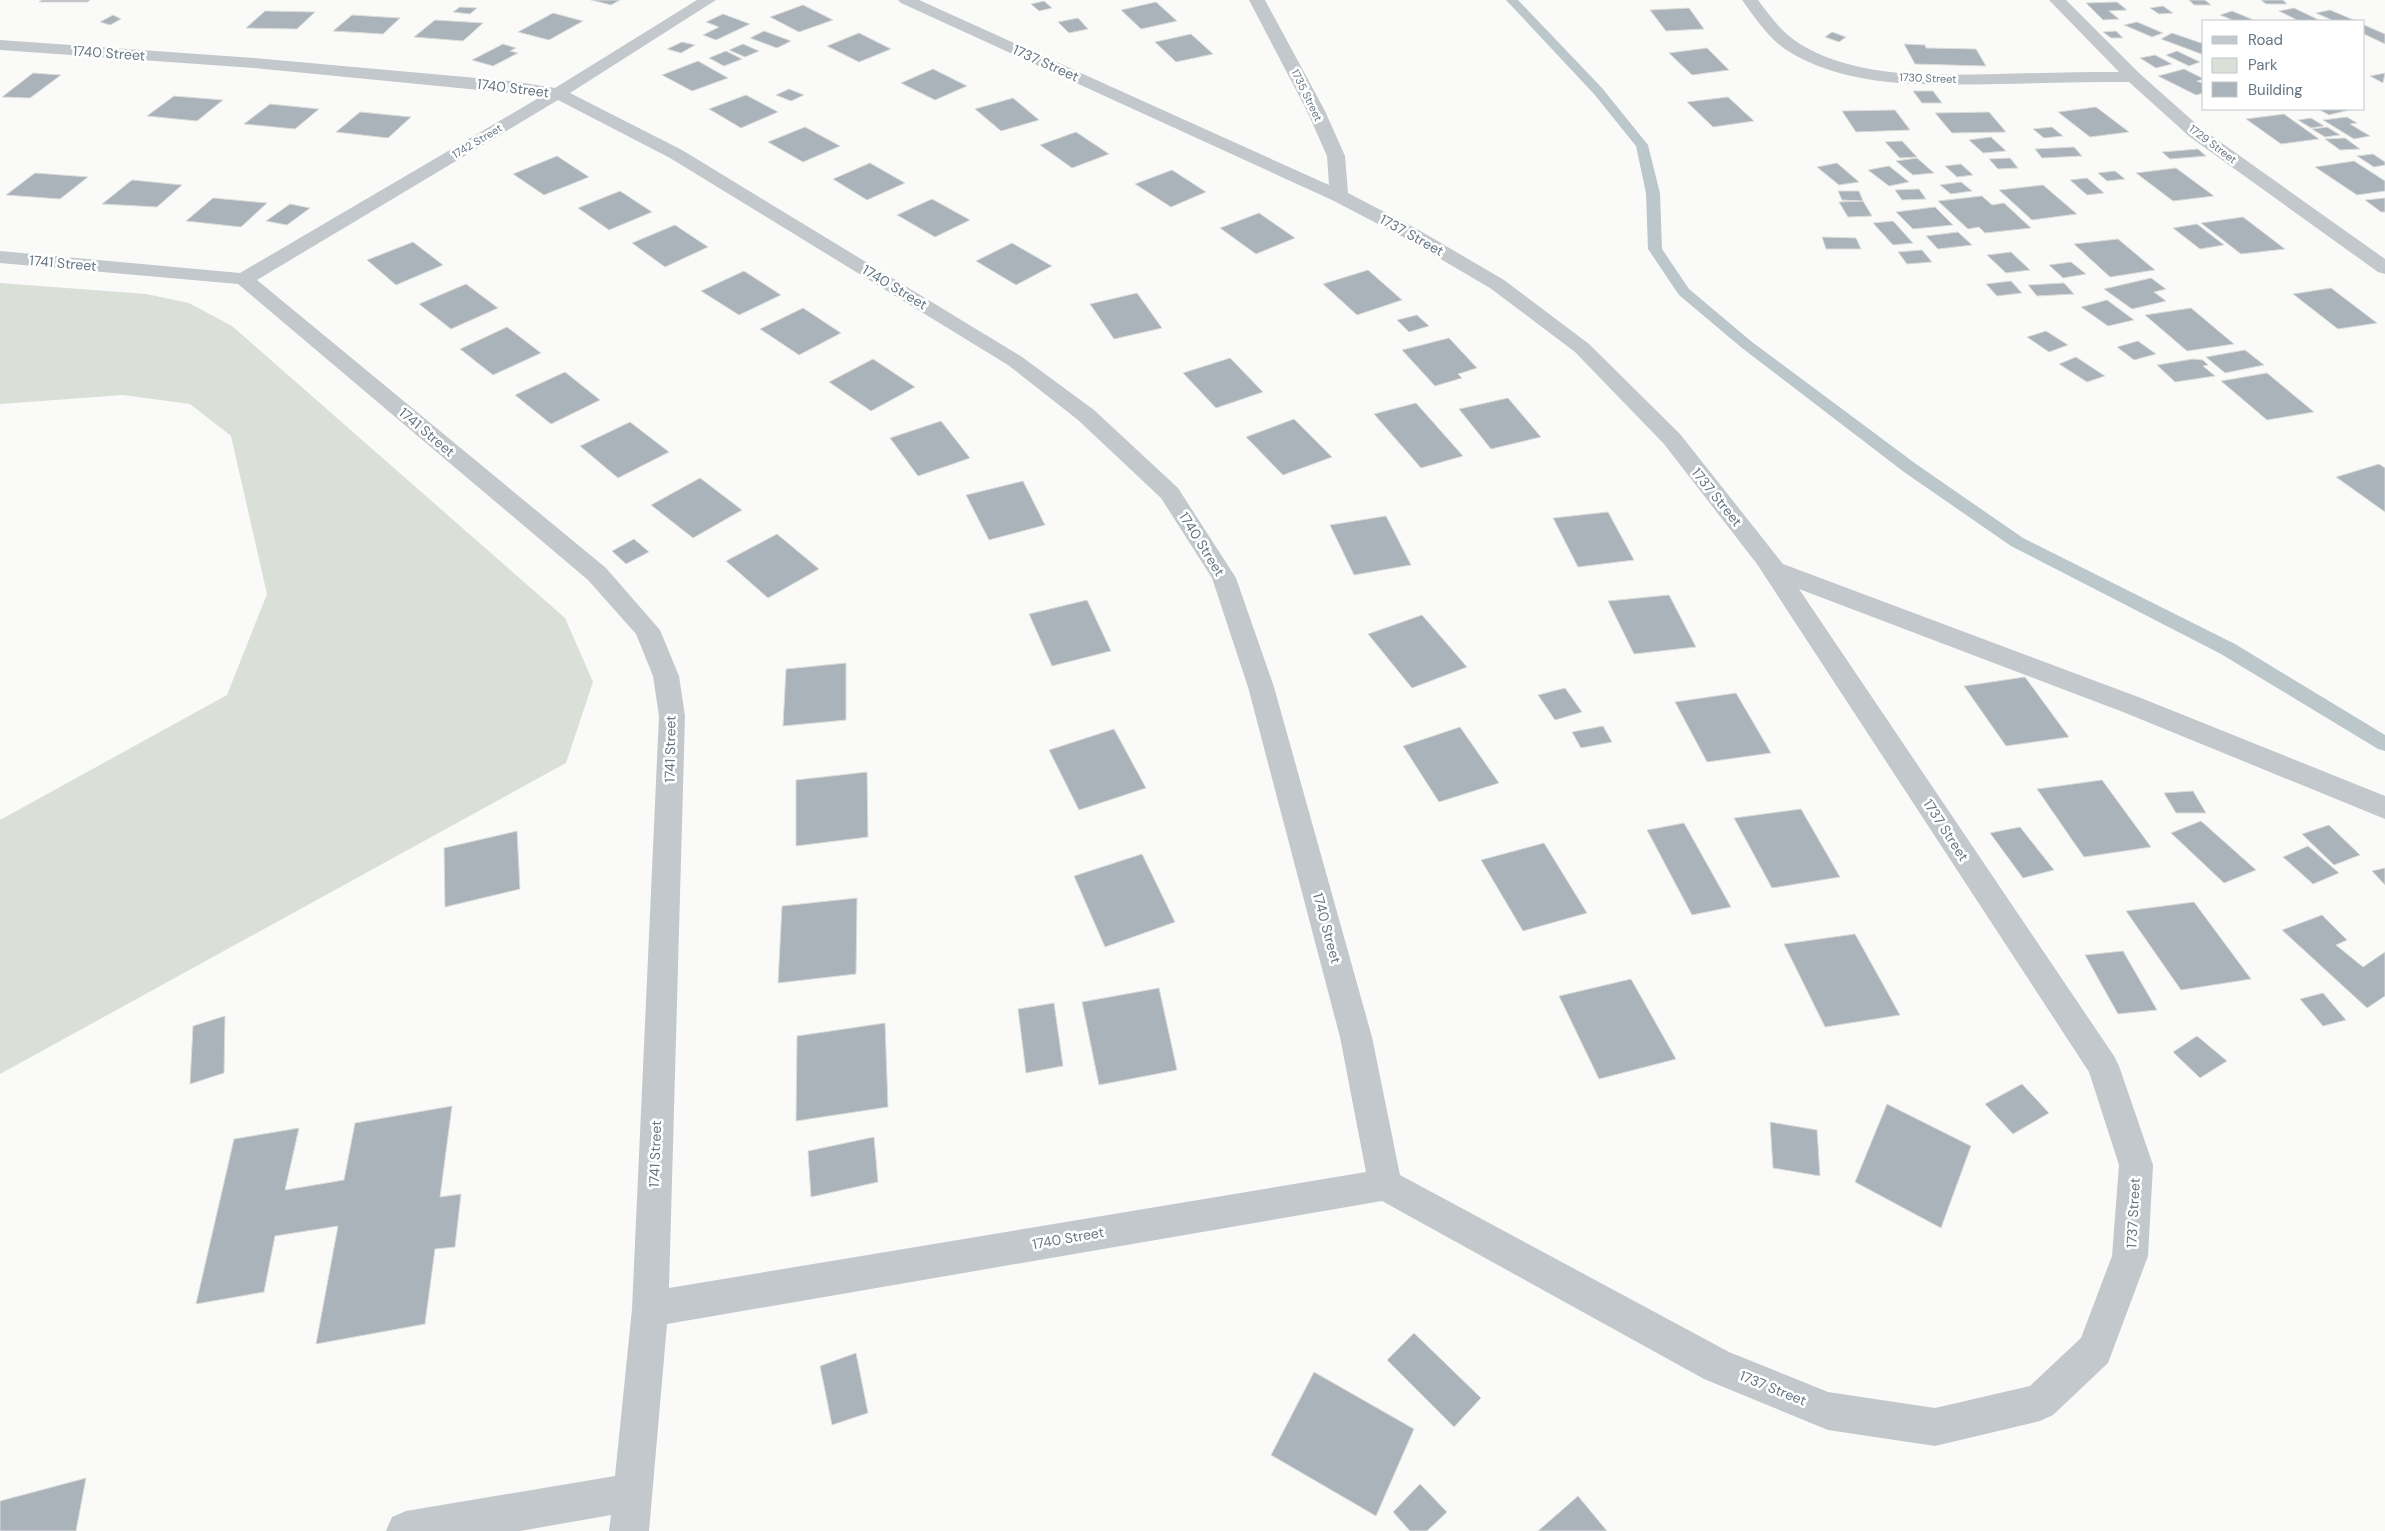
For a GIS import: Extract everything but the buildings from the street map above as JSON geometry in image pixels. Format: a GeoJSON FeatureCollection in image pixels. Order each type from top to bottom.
{"type":"FeatureCollection","features":[{"type":"Feature","properties":{"kind":"street","name":"1742 Street"},"geometry":{"type":"LineString","coordinates":[[244,279],[558,93],[708,0]]}},
{"type":"Feature","properties":{"kind":"street","name":"1737 Street"},"geometry":{"type":"LineString","coordinates":[[906,0],[1339,196],[1410,233],[1497,284],[1582,348],[1672,439],[1774,570],[2103,1066],[2136,1165],[2130,1256],[2095,1350],[2040,1402],[1935,1427],[1828,1411],[1717,1366],[1385,1185]]}},
{"type":"Feature","properties":{"kind":"street","name":"1735 Street"},"geometry":{"type":"LineString","coordinates":[[1257,0],[1316,111],[1336,156],[1339,196]]}},
{"type":"Feature","properties":{"kind":"street","name":"1730 Street"},"geometry":{"type":"LineString","coordinates":[[1750,0],[1773,32],[1794,48],[1829,64],[1863,72],[1901,78],[2133,77]]}},
{"type":"Feature","properties":{"kind":"street","name":"1729 Street"},"geometry":{"type":"LineString","coordinates":[[2057,0],[2133,77],[2196,133],[2385,268]]}},
{"type":"Feature","properties":{"kind":"street","name":"1740 Street"},"geometry":{"type":"LineString","coordinates":[[0,45],[254,63],[511,86],[558,93],[676,154],[1015,361],[1086,415],[1170,493],[1224,578],[1261,688],[1356,1037],[1385,1185],[650,1309]]}},
{"type":"Feature","properties":{"kind":"street","name":"1741 Street"},"geometry":{"type":"LineString","coordinates":[[0,257],[244,279],[598,574],[647,630],[666,676],[672,716],[650,1309],[629,1531]]}},
{"type":"Feature","properties":{"kind":"street"},"geometry":{"type":"LineString","coordinates":[[1774,570],[2132,705],[2385,808]]}},
{"type":"Feature","properties":{"kind":"street"},"geometry":{"type":"LineString","coordinates":[[406,1531],[633,1492]]}},
{"type":"Feature","properties":{"kind":"green space"},"geometry":{"type":"Polygon","coordinates":[[[0,283],[146,294],[189,303],[232,326],[565,618],[593,682],[566,763],[0,1074],[0,820],[227,695],[267,594],[231,436],[190,404],[123,395],[0,404],[0,283]]]}},
{"type":"Feature","properties":{"kind":"waterway"},"geometry":{"type":"LineString","coordinates":[[1512,0],[1598,91],[1642,145],[1653,193],[1655,249],[1684,292],[1747,345],[1910,468],[2017,542],[2228,649],[2385,744]]}}]}
